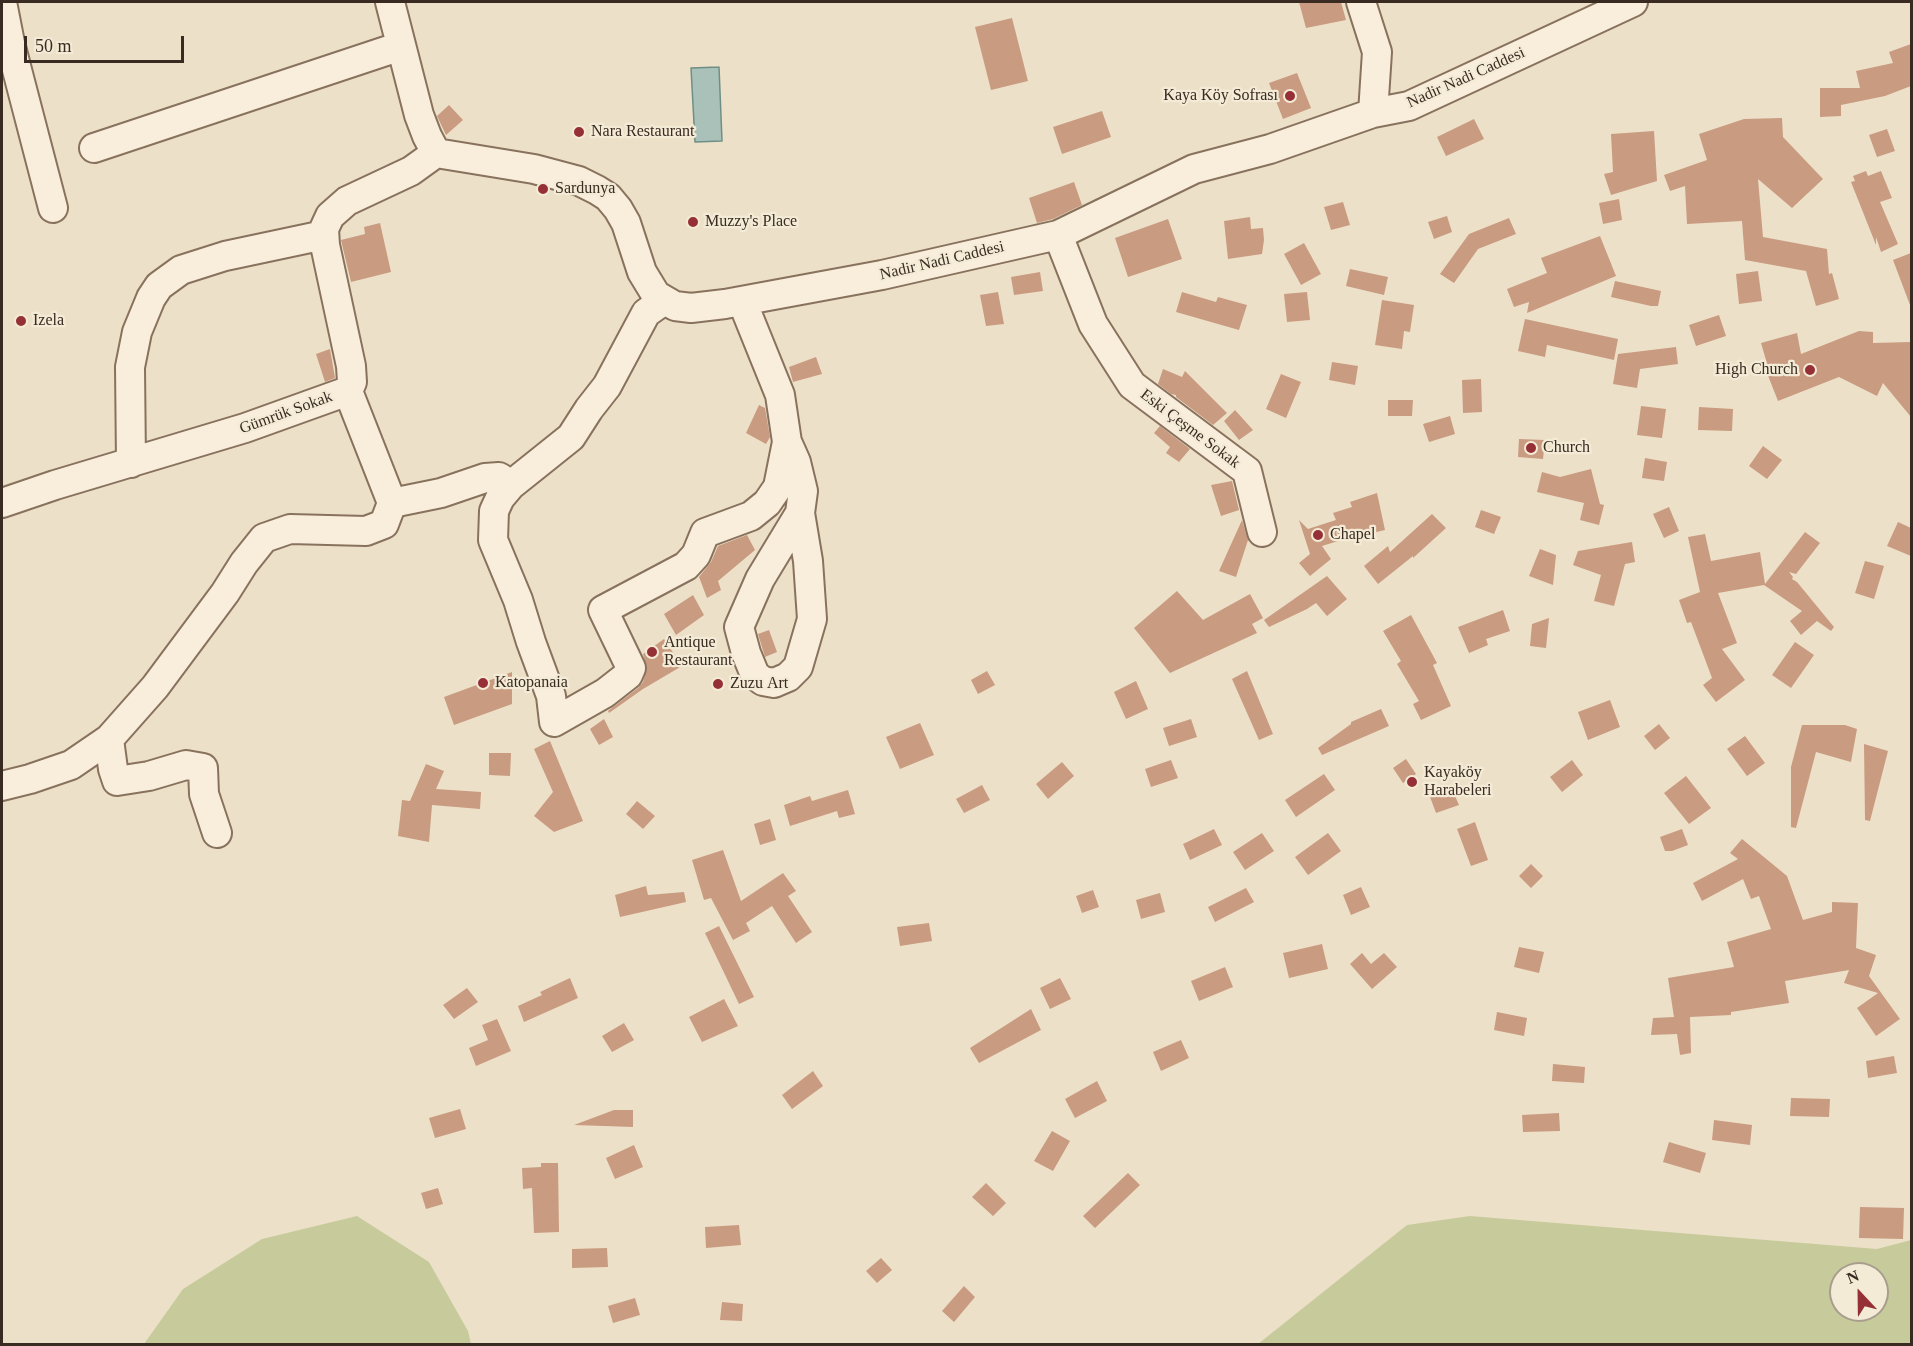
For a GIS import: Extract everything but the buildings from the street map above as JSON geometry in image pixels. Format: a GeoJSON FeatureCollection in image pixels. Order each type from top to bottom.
{"type":"FeatureCollection","features":[{"type":"Feature","properties":{"kind":"street"},"geometry":{"type":"LineString","coordinates":[[2,2],[10,43],[53,208]]}},
{"type":"Feature","properties":{"kind":"street"},"geometry":{"type":"LineString","coordinates":[[390,2],[418,115],[436,153]]}},
{"type":"Feature","properties":{"kind":"street"},"geometry":{"type":"LineString","coordinates":[[1361,2],[1377,52],[1373,113]]}},
{"type":"Feature","properties":{"kind":"street","name":"Nadir Nadi Caddesi"},"geometry":{"type":"LineString","coordinates":[[663,300],[675,306],[691,308],[742,301],[882,275],[1058,235],[1194,168],[1270,149],[1373,113],[1409,106],[1590,11],[1633,2]]}},
{"type":"Feature","properties":{"kind":"street"},"geometry":{"type":"LineString","coordinates":[[93,148],[401,46]]}},
{"type":"Feature","properties":{"kind":"street"},"geometry":{"type":"LineString","coordinates":[[130,463],[130,367],[137,332],[151,298],[159,286],[181,270],[225,256],[324,235],[324,229],[330,216],[347,201],[411,171],[436,153],[534,170],[579,181],[608,197],[626,223],[642,272],[650,288],[663,300],[646,313],[607,386],[571,437],[511,485],[500,498],[494,511],[493,540],[518,600],[551,696],[554,722],[605,693],[628,675],[631,668],[603,610],[686,566],[696,555],[705,533],[751,516],[767,503],[778,487],[787,442]]}},
{"type":"Feature","properties":{"kind":"street","name":"Gümrük Sokak"},"geometry":{"type":"LineString","coordinates":[[2,503],[245,429],[348,390],[352,382],[351,366],[324,235]]}},
{"type":"Feature","properties":{"kind":"street","name":"Eski Çeşme Sokak"},"geometry":{"type":"LineString","coordinates":[[1058,235],[1093,324],[1132,385],[1247,471],[1262,532]]}},
{"type":"Feature","properties":{"kind":"street"},"geometry":{"type":"LineString","coordinates":[[742,301],[780,395],[787,442],[796,462],[803,491],[800,513],[808,561],[812,619],[798,666],[788,677],[774,682],[763,681],[755,675],[739,627],[760,579],[800,513]]}},
{"type":"Feature","properties":{"kind":"street"},"geometry":{"type":"LineString","coordinates":[[2,786],[71,765],[110,739],[155,687],[264,538],[290,529],[366,531],[384,524],[392,503],[348,390]]}},
{"type":"Feature","properties":{"kind":"street"},"geometry":{"type":"LineString","coordinates":[[392,503],[441,493],[485,478],[499,477],[511,485]]}},
{"type":"Feature","properties":{"kind":"street"},"geometry":{"type":"LineString","coordinates":[[110,739],[112,770],[117,781],[149,776],[186,765],[203,768],[204,794],[217,833]]}},
{"type":"Feature","properties":{"kind":"green space"},"geometry":{"type":"Polygon","coordinates":[[[357,1216],[429,1262],[468,1331],[471,1344],[144,1344],[183,1289],[262,1239],[357,1216]]]}},
{"type":"Feature","properties":{"kind":"green space"},"geometry":{"type":"Polygon","coordinates":[[[1470,1216],[1877,1249],[1911,1240],[1911,1344],[1258,1344],[1407,1225],[1470,1216]]]}},
{"type":"Feature","properties":{"kind":"water"},"geometry":{"type":"Polygon","coordinates":[[[719,67],[722,141],[695,142],[691,68],[719,67]]]}},
{"type":"Feature","properties":{"kind":"place","name":"Kaya Köy Sofrası"},"geometry":{"type":"Point","coordinates":[1290,96]}},
{"type":"Feature","properties":{"kind":"place","name":"Nara Restaurant"},"geometry":{"type":"Point","coordinates":[579,132]}},
{"type":"Feature","properties":{"kind":"place","name":"Sardunya"},"geometry":{"type":"Point","coordinates":[543,189]}},
{"type":"Feature","properties":{"kind":"place","name":"Muzzy's Place"},"geometry":{"type":"Point","coordinates":[693,222]}},
{"type":"Feature","properties":{"kind":"place","name":"Izela"},"geometry":{"type":"Point","coordinates":[21,321]}},
{"type":"Feature","properties":{"kind":"place","name":"High Church"},"geometry":{"type":"Point","coordinates":[1810,370]}},
{"type":"Feature","properties":{"kind":"place","name":"Church"},"geometry":{"type":"Point","coordinates":[1531,448]}},
{"type":"Feature","properties":{"kind":"place","name":"Chapel"},"geometry":{"type":"Point","coordinates":[1318,535]}},
{"type":"Feature","properties":{"kind":"place","name":"Antique Restaurant"},"geometry":{"type":"Point","coordinates":[652,652]}},
{"type":"Feature","properties":{"kind":"place","name":"Katopanaia"},"geometry":{"type":"Point","coordinates":[483,683]}},
{"type":"Feature","properties":{"kind":"place","name":"Zuzu Art"},"geometry":{"type":"Point","coordinates":[718,684]}},
{"type":"Feature","properties":{"kind":"place","name":"Kayaköy Harabeleri"},"geometry":{"type":"Point","coordinates":[1412,782]}}]}
